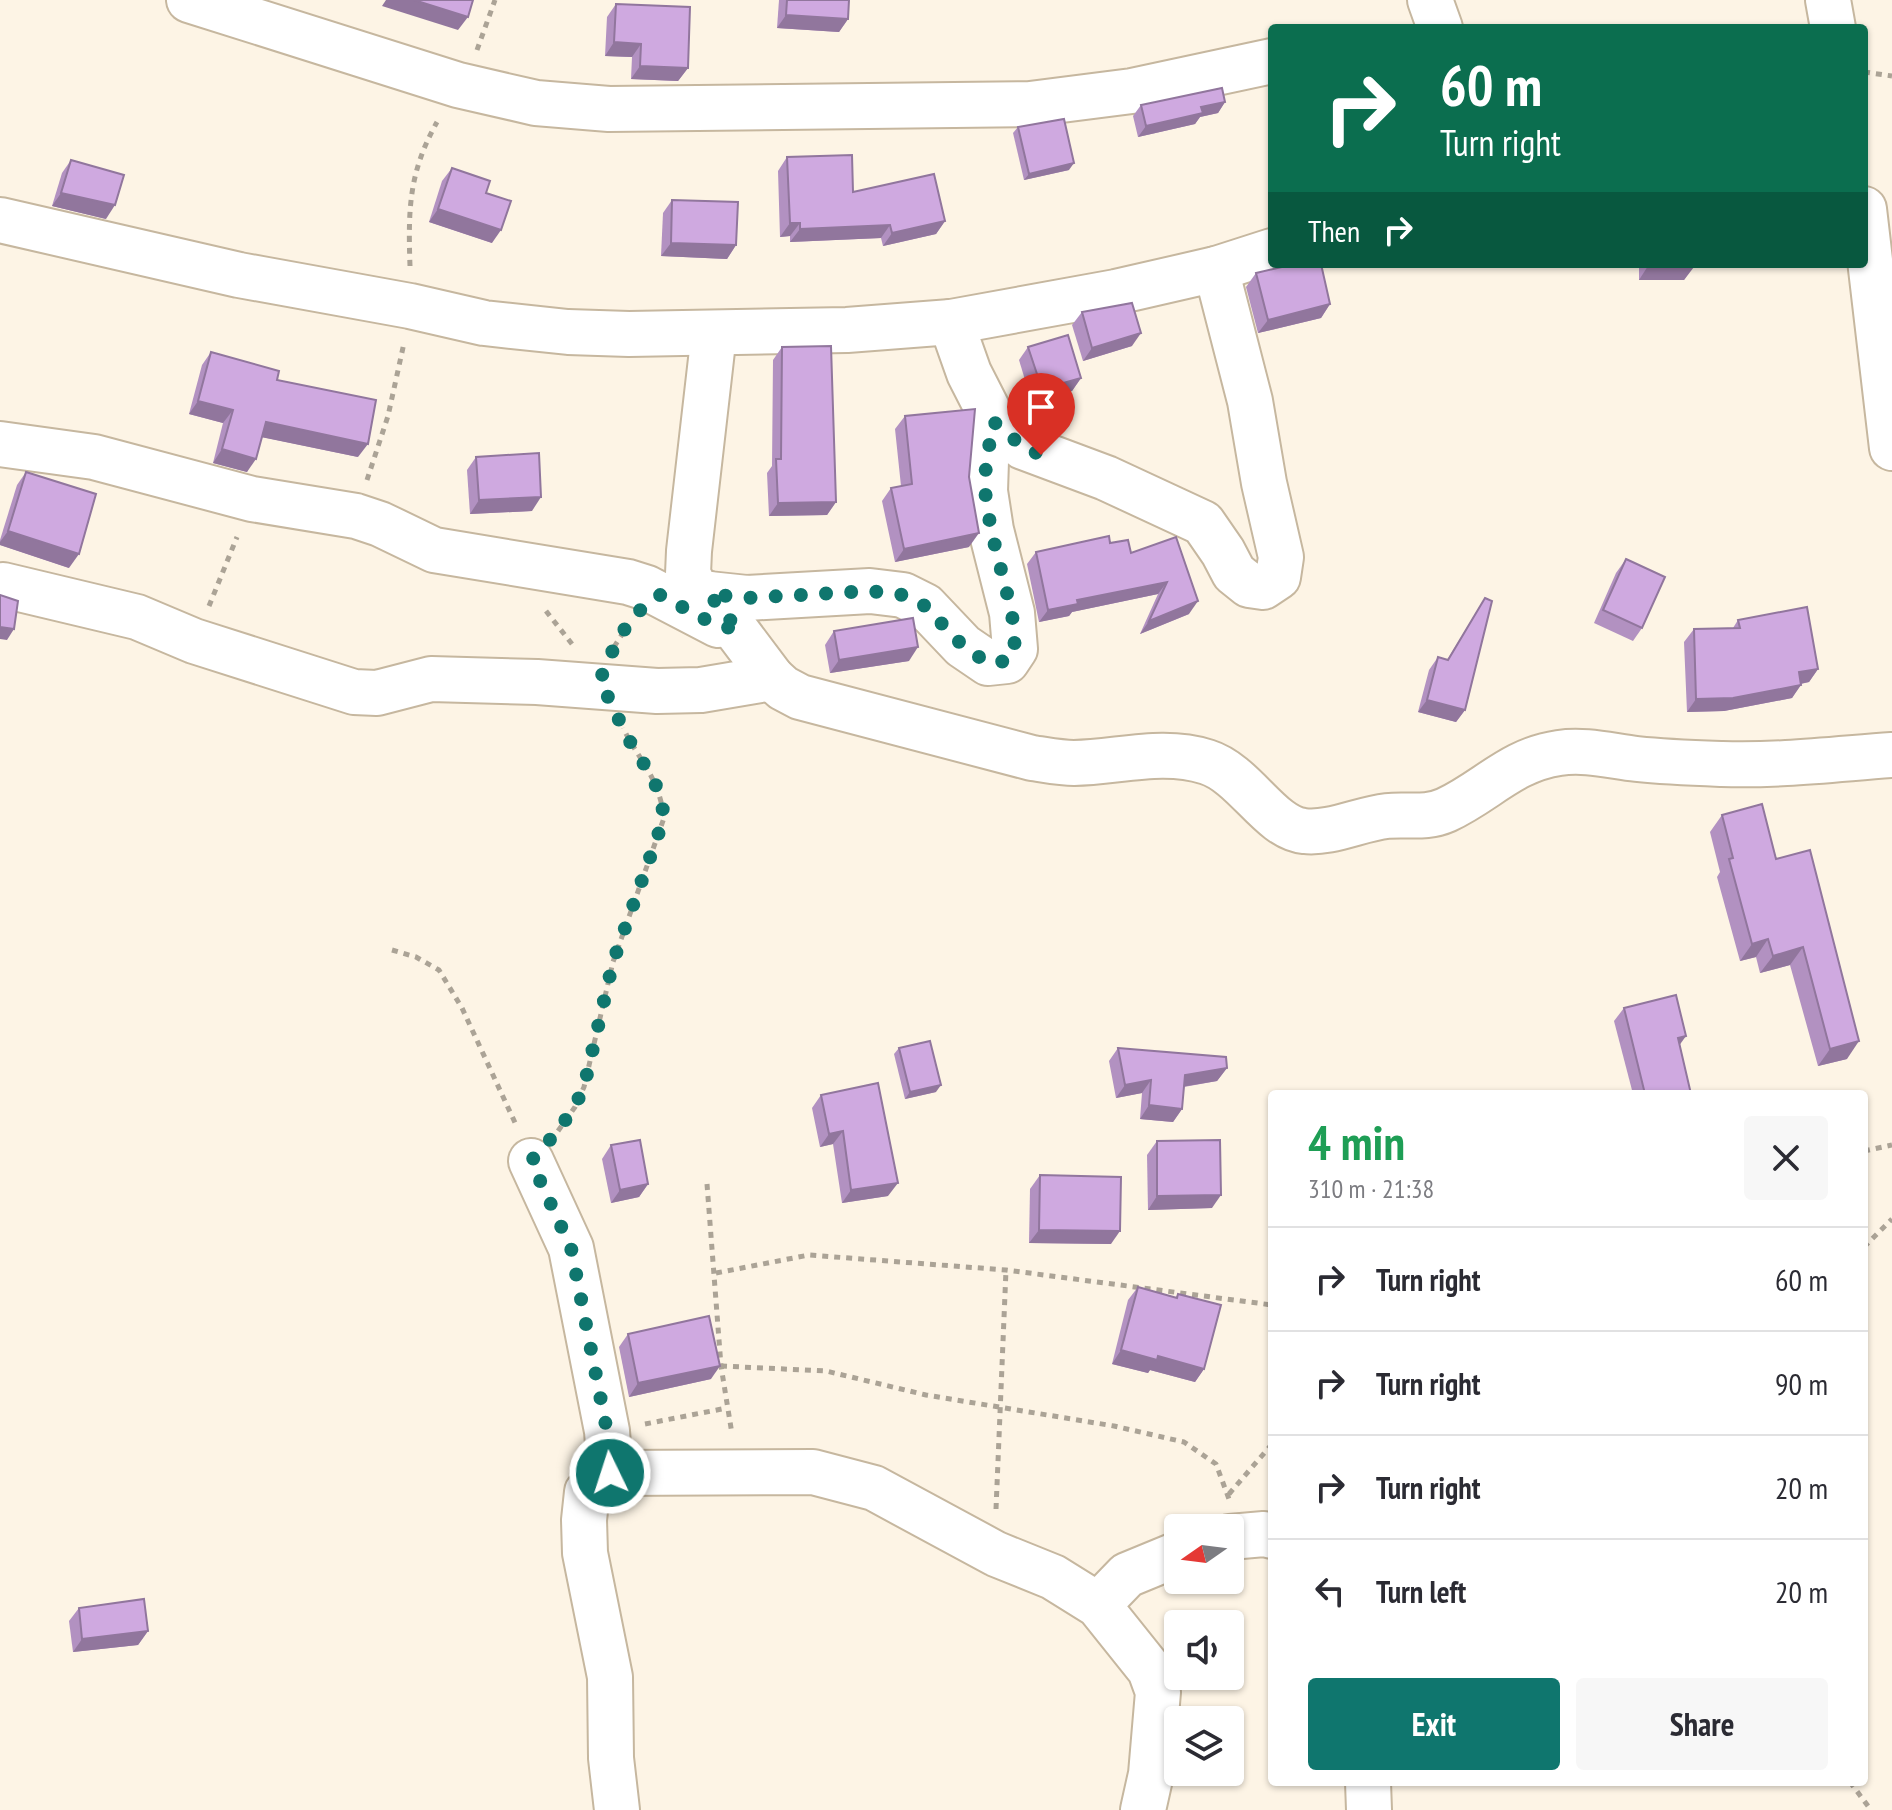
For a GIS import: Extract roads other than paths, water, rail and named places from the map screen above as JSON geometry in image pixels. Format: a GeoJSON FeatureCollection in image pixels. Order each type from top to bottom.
{"type":"FeatureCollection","features":[{"type":"Feature","properties":{"kind":"street"},"geometry":{"type":"LineString","coordinates":[[189,0],[458,85],[536,103],[609,109],[1030,104],[1132,91],[1268,62]]}},
{"type":"Feature","properties":{"kind":"street"},"geometry":{"type":"LineString","coordinates":[[1430,0],[1439,24]]}},
{"type":"Feature","properties":{"kind":"street"},"geometry":{"type":"LineString","coordinates":[[1828,0],[1832,24]]}},
{"type":"Feature","properties":{"kind":"street"},"geometry":{"type":"LineString","coordinates":[[0,220],[239,275],[410,306],[484,323],[568,332],[847,330],[951,322],[1116,292],[1216,269],[1268,252]]}},
{"type":"Feature","properties":{"kind":"street"},"geometry":{"type":"LineString","coordinates":[[1868,243],[1892,448]]}},
{"type":"Feature","properties":{"kind":"street"},"geometry":{"type":"LineString","coordinates":[[951,322],[969,373],[994,422],[1023,447],[1106,478],[1203,523],[1234,573],[1249,585],[1263,587],[1278,577],[1281,557],[1250,401],[1216,269]]}},
{"type":"Feature","properties":{"kind":"street"},"geometry":{"type":"LineString","coordinates":[[714,333],[689,551],[688,574],[696,590],[747,598],[870,591],[903,595],[925,606],[963,646],[988,663],[1007,661],[1015,649],[1012,613],[991,530],[985,491],[986,461],[994,422]]}},
{"type":"Feature","properties":{"kind":"street"},"geometry":{"type":"LineString","coordinates":[[0,444],[94,457],[252,499],[356,516],[434,550],[628,582],[710,622],[739,631]]}},
{"type":"Feature","properties":{"kind":"street"},"geometry":{"type":"LineString","coordinates":[[3,585],[137,617],[194,641],[354,692],[377,693],[431,679],[701,690],[772,678]]}},
{"type":"Feature","properties":{"kind":"street"},"geometry":{"type":"LineString","coordinates":[[709,594],[772,678],[800,697],[1032,758],[1071,763],[1144,756],[1184,756],[1211,763],[1243,784],[1286,826],[1304,831],[1391,816],[1431,816],[1465,800],[1493,779],[1529,760],[1558,753],[1582,751],[1641,759],[1727,764],[1892,755]]}},
{"type":"Feature","properties":{"kind":"street"},"geometry":{"type":"LineString","coordinates":[[531,1161],[571,1248],[609,1452],[587,1492],[584,1520],[585,1553],[610,1677],[611,1758],[617,1810]]}},
{"type":"Feature","properties":{"kind":"street"},"geometry":{"type":"LineString","coordinates":[[609,1452],[739,1474],[813,1472],[845,1478],[874,1488],[996,1554],[1053,1577],[1098,1605],[1150,1670],[1158,1692],[1151,1774],[1143,1810]]}},
{"type":"Feature","properties":{"kind":"street"},"geometry":{"type":"LineString","coordinates":[[1244,1527],[1268,1535]]}},
{"type":"Feature","properties":{"kind":"street"},"geometry":{"type":"LineString","coordinates":[[1098,1605],[1127,1575],[1164,1560]]}},
{"type":"Feature","properties":{"kind":"street"},"geometry":{"type":"LineString","coordinates":[[1368,1786],[1369,1810]]}}]}
